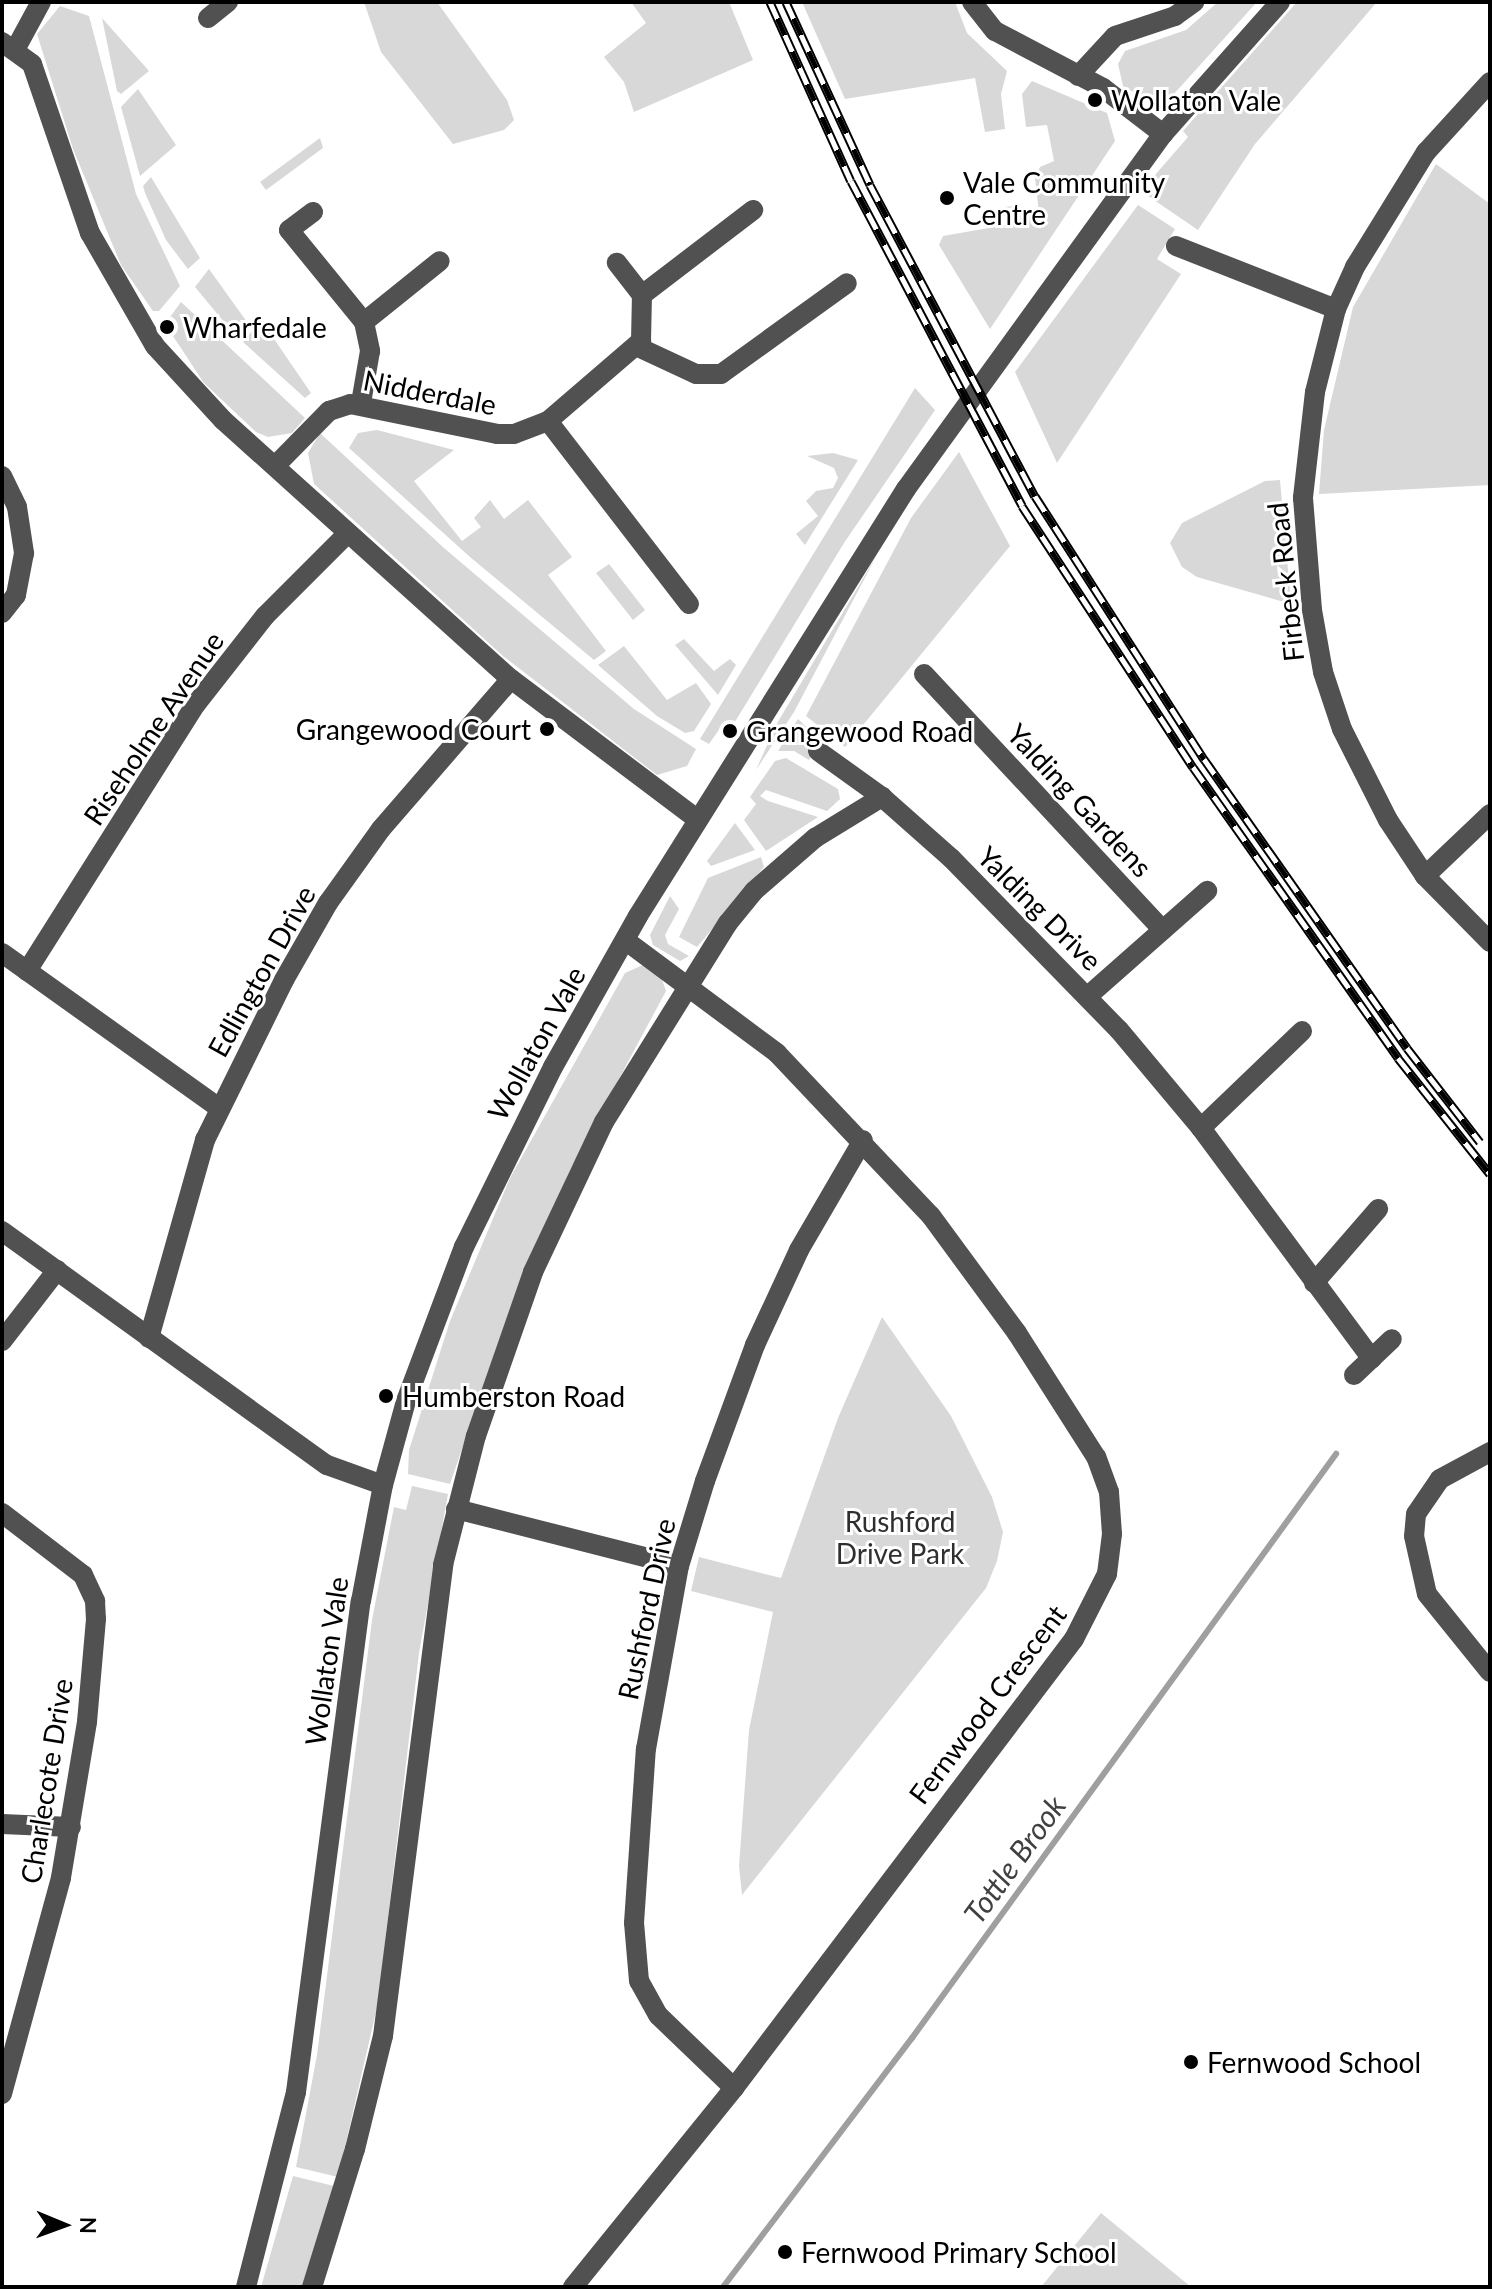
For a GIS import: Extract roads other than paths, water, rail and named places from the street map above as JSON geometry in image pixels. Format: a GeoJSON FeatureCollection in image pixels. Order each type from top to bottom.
{"type":"FeatureCollection","features":[{"type":"Feature","properties":{"kind":"street"},"geometry":{"type":"LineString","coordinates":[[41,2],[9,45],[37,76],[90,233],[155,346],[223,420],[511,679],[698,820]]}},
{"type":"Feature","properties":{"kind":"street"},"geometry":{"type":"LineString","coordinates":[[208,18],[228,2]]}},
{"type":"Feature","properties":{"kind":"street"},"geometry":{"type":"LineString","coordinates":[[972,2],[995,31],[1127,104],[1163,134]]}},
{"type":"Feature","properties":{"kind":"street"},"geometry":{"type":"LineString","coordinates":[[1078,76],[1123,31],[1175,16],[1194,2]]}},
{"type":"Feature","properties":{"kind":"street","name":"Wollaton Vale"},"geometry":{"type":"LineString","coordinates":[[246,2287],[296,2092],[361,1601],[383,1485],[411,1386],[464,1247],[546,1080],[625,940],[916,475],[1163,134],[1280,2]]}},
{"type":"Feature","properties":{"kind":"street","name":"Firbeck Road"},"geometry":{"type":"LineString","coordinates":[[1490,82],[1426,152],[1378,226],[1336,309],[1315,392],[1304,472],[1312,610],[1323,672],[1342,729],[1388,820],[1425,876],[1490,942]]}},
{"type":"Feature","properties":{"kind":"street"},"geometry":{"type":"LineString","coordinates":[[642,295],[753,210]]}},
{"type":"Feature","properties":{"kind":"street"},"geometry":{"type":"LineString","coordinates":[[313,212],[289,230],[364,322],[370,351],[361,403]]}},
{"type":"Feature","properties":{"kind":"street"},"geometry":{"type":"LineString","coordinates":[[1176,246],[1336,309]]}},
{"type":"Feature","properties":{"kind":"street"},"geometry":{"type":"LineString","coordinates":[[364,322],[440,261]]}},
{"type":"Feature","properties":{"kind":"street"},"geometry":{"type":"LineString","coordinates":[[617,263],[642,295],[638,347],[696,374],[721,374],[847,283]]}},
{"type":"Feature","properties":{"kind":"street","name":"Nidderdale"},"geometry":{"type":"LineString","coordinates":[[276,465],[329,411],[361,403],[497,434],[514,434],[548,421],[638,347]]}},
{"type":"Feature","properties":{"kind":"street"},"geometry":{"type":"LineString","coordinates":[[548,421],[689,604]]}},
{"type":"Feature","properties":{"kind":"street"},"geometry":{"type":"LineString","coordinates":[[2,476],[17,507],[24,553],[16,595],[2,613]]}},
{"type":"Feature","properties":{"kind":"street","name":"Riseholme Avenue"},"geometry":{"type":"LineString","coordinates":[[27,971],[204,693],[265,616],[348,533]]}},
{"type":"Feature","properties":{"kind":"street","name":"Yalding Gardens"},"geometry":{"type":"LineString","coordinates":[[924,674],[1163,930]]}},
{"type":"Feature","properties":{"kind":"street","name":"Edlington Drive"},"geometry":{"type":"LineString","coordinates":[[149,1338],[191,1179],[219,1108],[328,903],[405,798],[511,679]]}},
{"type":"Feature","properties":{"kind":"street","name":"Yalding Drive"},"geometry":{"type":"LineString","coordinates":[[818,751],[882,797],[1088,996],[1201,1128],[1372,1359]]}},
{"type":"Feature","properties":{"kind":"street"},"geometry":{"type":"LineString","coordinates":[[312,2287],[355,2149],[383,2036],[432,1622],[456,1509],[490,1389],[556,1216],[604,1122],[689,984],[754,891],[815,838],[882,797]]}},
{"type":"Feature","properties":{"kind":"street"},"geometry":{"type":"LineString","coordinates":[[1425,876],[1490,814]]}},
{"type":"Feature","properties":{"kind":"street"},"geometry":{"type":"LineString","coordinates":[[1088,996],[1207,891]]}},
{"type":"Feature","properties":{"kind":"street","name":"Fernwood Crescent"},"geometry":{"type":"LineString","coordinates":[[573,2287],[734,2088],[1074,1639],[1099,1594],[1111,1549],[1112,1512],[1096,1457],[959,1251],[863,1140],[777,1053],[689,984],[625,940]]}},
{"type":"Feature","properties":{"kind":"street"},"geometry":{"type":"LineString","coordinates":[[2,953],[219,1108]]}},
{"type":"Feature","properties":{"kind":"street"},"geometry":{"type":"LineString","coordinates":[[1201,1128],[1302,1031]]}},
{"type":"Feature","properties":{"kind":"street","name":"Rushford Drive"},"geometry":{"type":"LineString","coordinates":[[734,2088],[658,2015],[635,1964],[641,1789],[679,1566],[755,1345],[826,1197],[863,1140]]}},
{"type":"Feature","properties":{"kind":"street"},"geometry":{"type":"LineString","coordinates":[[1314,1283],[1378,1209]]}},
{"type":"Feature","properties":{"kind":"street"},"geometry":{"type":"LineString","coordinates":[[2,1231],[327,1465],[383,1485]]}},
{"type":"Feature","properties":{"kind":"street"},"geometry":{"type":"LineString","coordinates":[[2,1341],[57,1270]]}},
{"type":"Feature","properties":{"kind":"street"},"geometry":{"type":"LineString","coordinates":[[1354,1375],[1392,1339]]}},
{"type":"Feature","properties":{"kind":"street"},"geometry":{"type":"LineString","coordinates":[[1490,1452],[1440,1479],[1416,1514],[1414,1536],[1427,1594],[1490,1672]]}},
{"type":"Feature","properties":{"kind":"street"},"geometry":{"type":"LineString","coordinates":[[456,1509],[679,1566]]}},
{"type":"Feature","properties":{"kind":"street","name":"Charlecote Drive"},"geometry":{"type":"LineString","coordinates":[[2,1513],[72,1564],[95,1601],[87,1722],[71,1827],[33,1988],[2,2094]]}},
{"type":"Feature","properties":{"kind":"street"},"geometry":{"type":"LineString","coordinates":[[2,1824],[71,1827]]}},
{"type":"Feature","properties":{"kind":"waterway","name":"Tottle Brook"},"geometry":{"type":"LineString","coordinates":[[723,2287],[912,2038],[1336,1454]]}},
{"type":"Feature","properties":{"kind":"railway"},"geometry":{"type":"LineString","coordinates":[[770,2],[851,181],[1022,506],[1193,767],[1398,1058],[1490,1174]]}},
{"type":"Feature","properties":{"kind":"railway"},"geometry":{"type":"LineString","coordinates":[[786,2],[870,185],[1035,496],[1204,759],[1407,1048],[1480,1142]]}},
{"type":"Feature","properties":{"kind":"place","name":"Wollaton Vale"},"geometry":{"type":"Point","coordinates":[1095,100]}},
{"type":"Feature","properties":{"kind":"place","name":"Vale Community Centre"},"geometry":{"type":"Point","coordinates":[947,198]}},
{"type":"Feature","properties":{"kind":"place","name":"Wharfedale"},"geometry":{"type":"Point","coordinates":[167,327]}},
{"type":"Feature","properties":{"kind":"place","name":"Grangewood Court"},"geometry":{"type":"Point","coordinates":[547,729]}},
{"type":"Feature","properties":{"kind":"place","name":"Grangewood Road"},"geometry":{"type":"Point","coordinates":[730,731]}},
{"type":"Feature","properties":{"kind":"place","name":"Humberston Road"},"geometry":{"type":"Point","coordinates":[386,1396]}},
{"type":"Feature","properties":{"kind":"place","name":"Fernwood School"},"geometry":{"type":"Point","coordinates":[1191,2062]}},
{"type":"Feature","properties":{"kind":"place","name":"Fernwood Primary School"},"geometry":{"type":"Point","coordinates":[785,2252]}},
{"type":"Feature","properties":{"kind":"park label","name":"Rushford Drive Park"},"geometry":{"type":"Point","coordinates":[900,1537]}}]}
